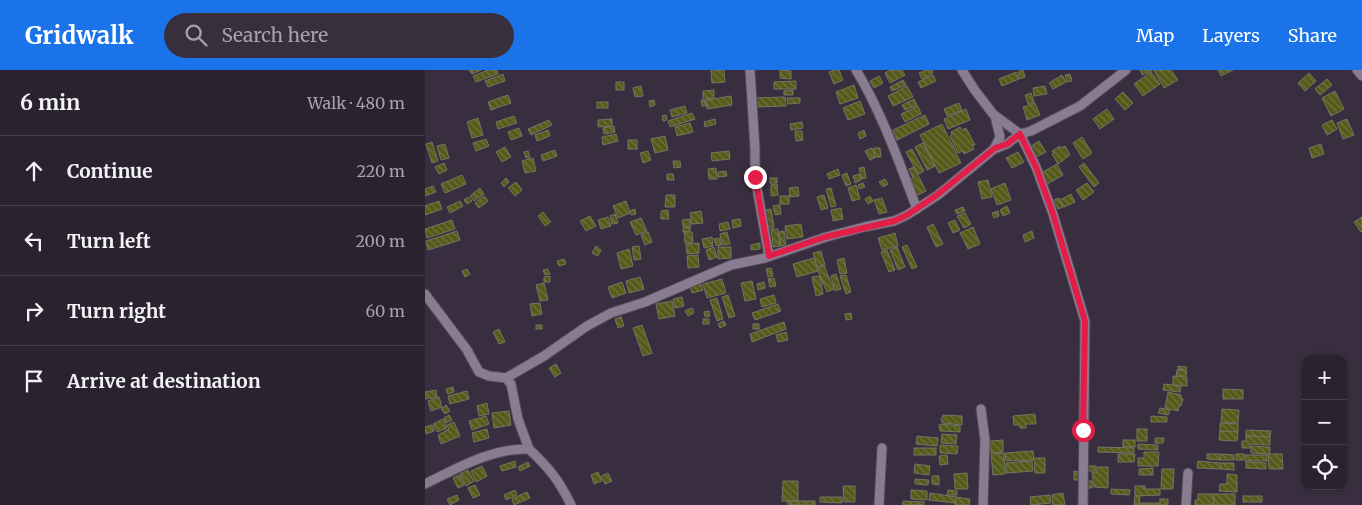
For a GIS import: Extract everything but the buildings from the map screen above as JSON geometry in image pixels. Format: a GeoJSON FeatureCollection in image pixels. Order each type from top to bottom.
{"type":"FeatureCollection","features":[{"type":"Feature","properties":{"kind":"street"},"geometry":{"type":"LineString","coordinates":[[749,70],[755,148],[755,177],[769,256]]}},
{"type":"Feature","properties":{"kind":"street"},"geometry":{"type":"LineString","coordinates":[[856,70],[888,136],[917,209]]}},
{"type":"Feature","properties":{"kind":"street"},"geometry":{"type":"LineString","coordinates":[[962,70],[995,116],[1020,134],[1036,167],[1053,214],[1085,321],[1083,505]]}},
{"type":"Feature","properties":{"kind":"street"},"geometry":{"type":"LineString","coordinates":[[425,294],[467,350],[479,372],[489,376],[506,378],[544,356],[587,326],[611,313],[645,302],[731,265],[769,256],[825,237],[894,221],[917,209],[937,195],[995,148],[1007,144],[1020,134],[1031,131],[1080,106],[1126,70]]}},
{"type":"Feature","properties":{"kind":"street"},"geometry":{"type":"LineString","coordinates":[[1357,70],[1362,76]]}},
{"type":"Feature","properties":{"kind":"street"},"geometry":{"type":"LineString","coordinates":[[995,116],[1000,137],[995,148]]}},
{"type":"Feature","properties":{"kind":"street"},"geometry":{"type":"LineString","coordinates":[[506,378],[511,384],[518,419],[529,450],[548,467],[561,484],[571,505]]}},
{"type":"Feature","properties":{"kind":"street"},"geometry":{"type":"LineString","coordinates":[[981,409],[985,440],[983,505]]}},
{"type":"Feature","properties":{"kind":"street"},"geometry":{"type":"LineString","coordinates":[[879,505],[882,448]]}},
{"type":"Feature","properties":{"kind":"street"},"geometry":{"type":"LineString","coordinates":[[425,484],[491,454],[512,449],[529,450]]}},
{"type":"Feature","properties":{"kind":"street"},"geometry":{"type":"LineString","coordinates":[[1186,505],[1188,473]]}},
{"type":"Feature","properties":{"kind":"route"},"geometry":{"type":"LineString","coordinates":[[755,177],[769,256],[825,237],[894,221],[907,215],[937,195],[995,148],[1007,144],[1020,134],[1036,167],[1053,214],[1085,321],[1083,430]]}}]}
